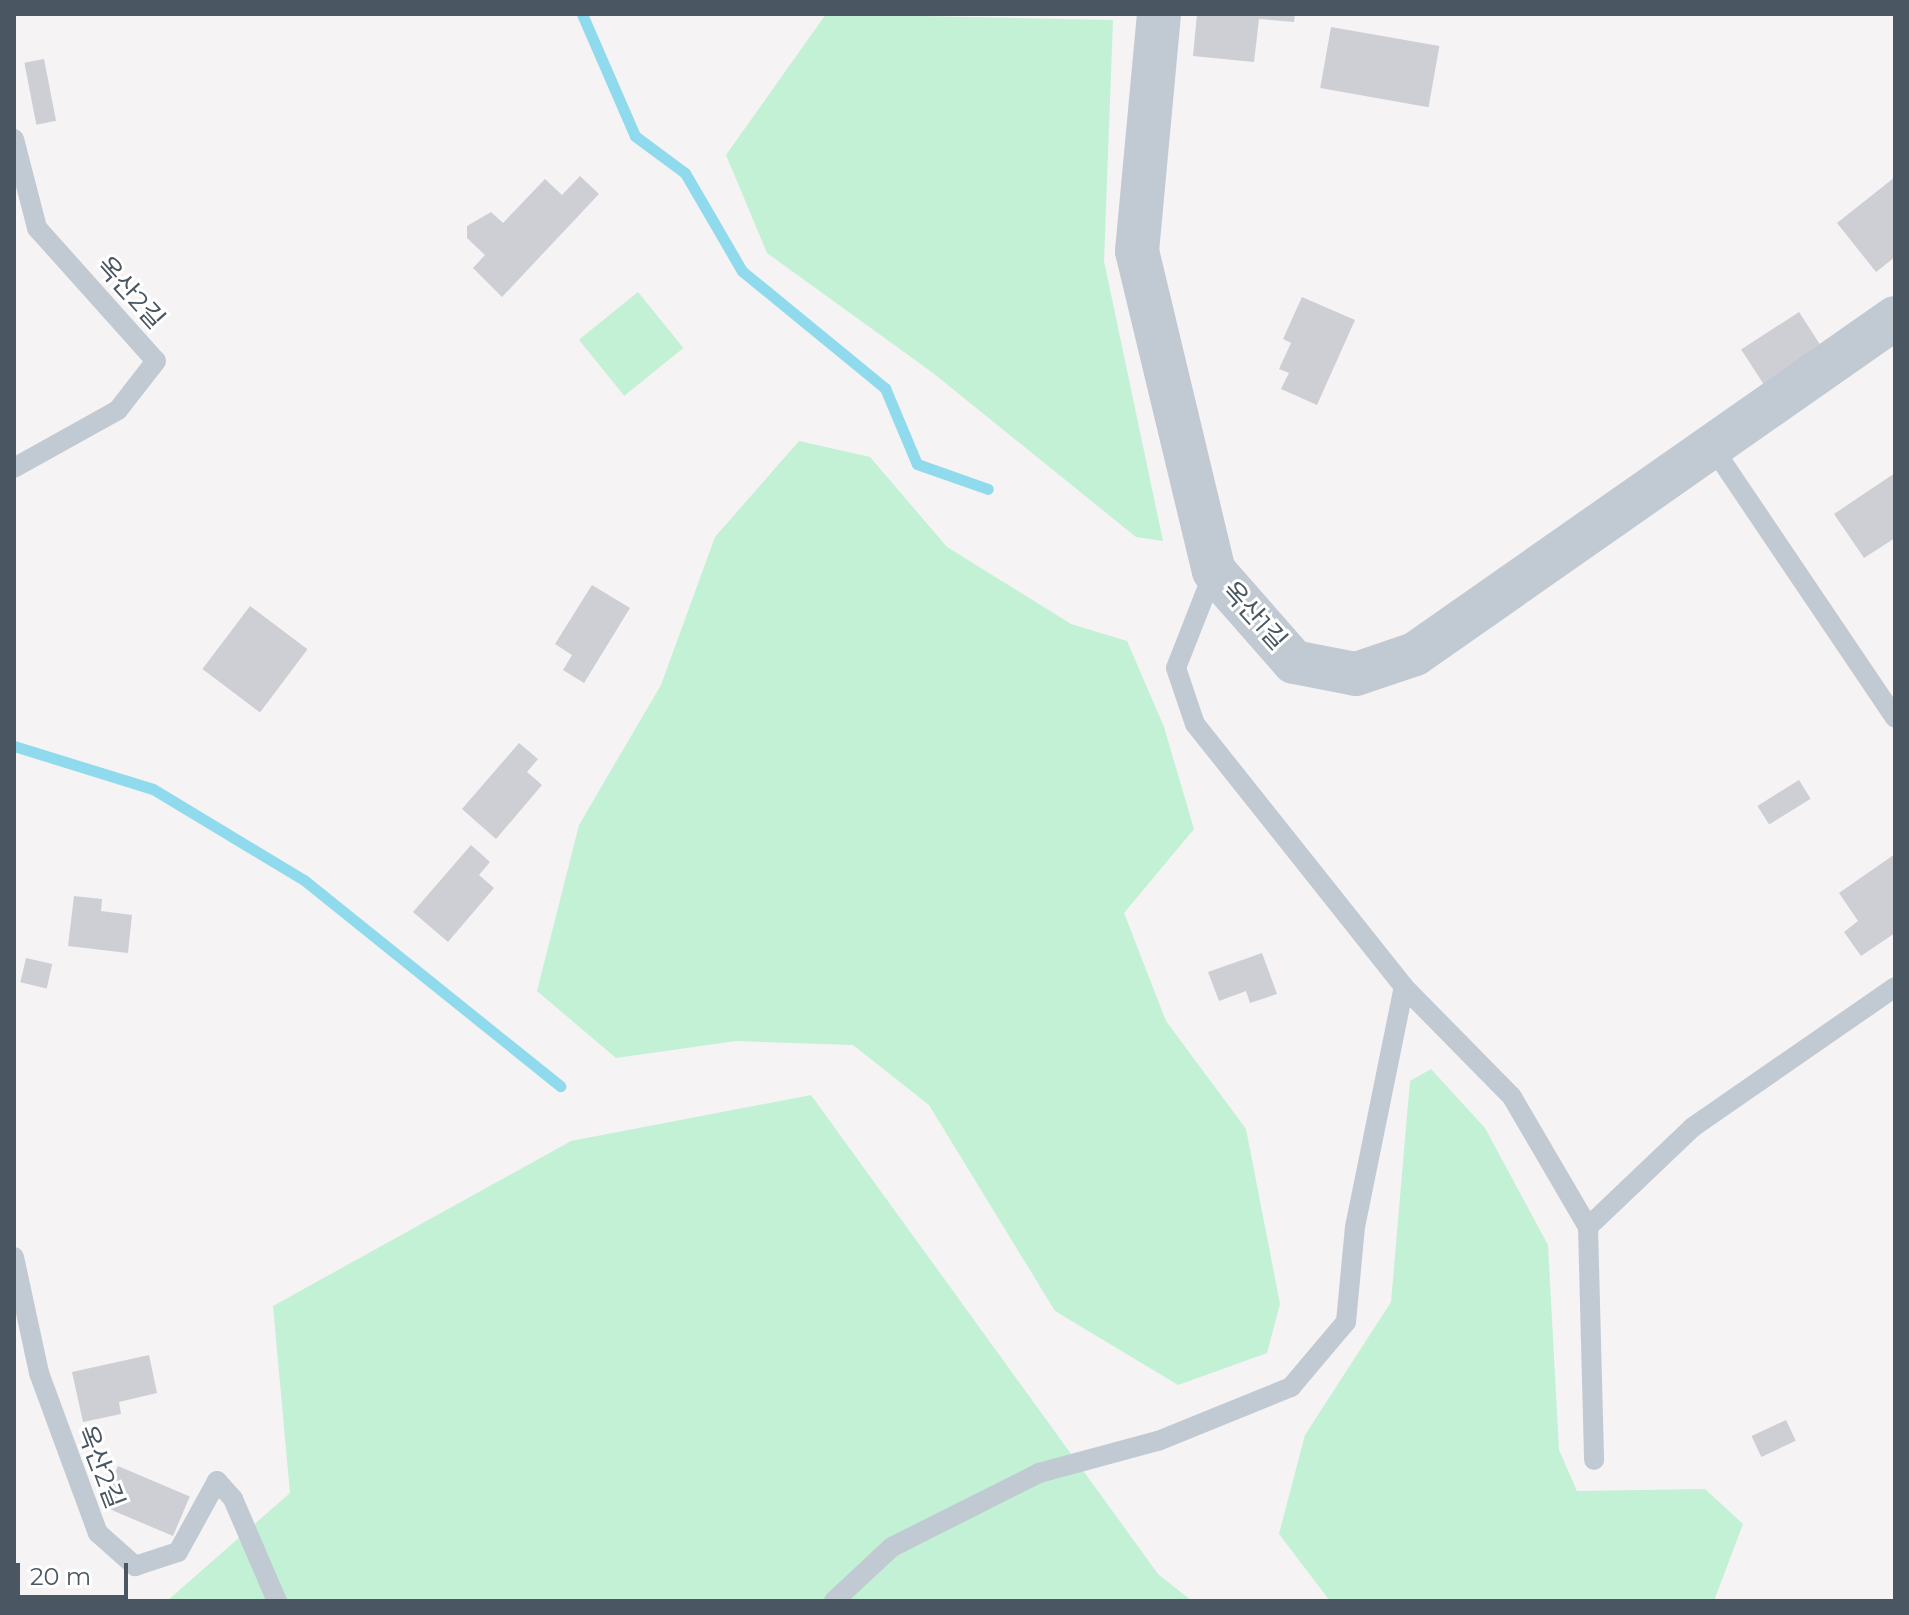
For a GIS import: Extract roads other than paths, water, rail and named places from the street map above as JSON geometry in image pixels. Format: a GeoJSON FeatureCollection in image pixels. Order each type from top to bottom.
{"type":"FeatureCollection","features":[{"type":"Feature","properties":{"kind":"street","name":"옥산1길"},"geometry":{"type":"LineString","coordinates":[[1159,14],[1137,251],[1214,571],[1294,662],[1356,674],[1415,654],[1895,318]]}},
{"type":"Feature","properties":{"kind":"lane","name":"옥산2길"},"geometry":{"type":"LineString","coordinates":[[14,139],[37,228],[156,361],[118,410],[14,468]]}},
{"type":"Feature","properties":{"kind":"lane"},"geometry":{"type":"LineString","coordinates":[[1711,445],[1895,718]]}},
{"type":"Feature","properties":{"kind":"lane"},"geometry":{"type":"LineString","coordinates":[[1214,571],[1176,668],[1195,724],[1404,987],[1512,1097],[1588,1227],[1594,1460]]}},
{"type":"Feature","properties":{"kind":"lane"},"geometry":{"type":"LineString","coordinates":[[834,1601],[892,1547],[1039,1473],[1158,1441],[1291,1387],[1346,1322],[1355,1227],[1404,987]]}},
{"type":"Feature","properties":{"kind":"lane"},"geometry":{"type":"LineString","coordinates":[[1588,1227],[1693,1127],[1895,987]]}},
{"type":"Feature","properties":{"kind":"lane","name":"옥산2길"},"geometry":{"type":"LineString","coordinates":[[14,1257],[39,1373],[98,1533],[135,1566],[178,1552],[217,1481],[233,1499],[277,1601]]}},
{"type":"Feature","properties":{"kind":"waterway"},"geometry":{"type":"LineString","coordinates":[[582,14],[635,136],[685,173],[742,271],[885,388],[917,464],[988,489]]}},
{"type":"Feature","properties":{"kind":"waterway"},"geometry":{"type":"LineString","coordinates":[[14,746],[153,789],[304,880],[560,1086]]}}]}
